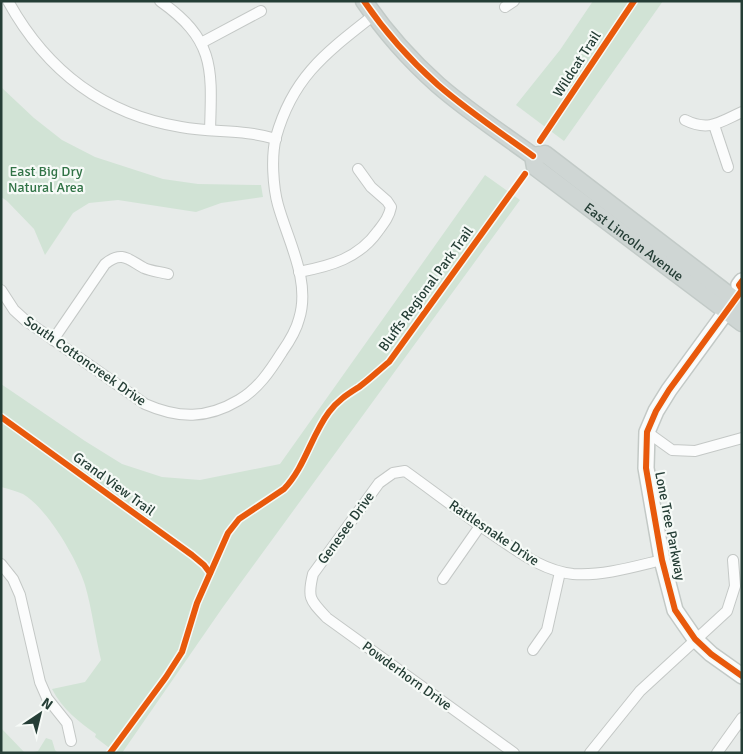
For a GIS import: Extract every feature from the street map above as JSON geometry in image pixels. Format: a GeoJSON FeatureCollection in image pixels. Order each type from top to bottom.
{"type":"FeatureCollection","features":[{"type":"Feature","properties":{"kind":"main road","name":"East Lincoln Avenue"},"geometry":{"type":"LineString","coordinates":[[364,1],[405,53],[437,84],[533,156],[545,154],[736,302],[742,323]]}},
{"type":"Feature","properties":{"kind":"street"},"geometry":{"type":"LineString","coordinates":[[8,1],[36,44],[56,66],[80,86],[105,101],[129,113],[174,125],[210,130],[251,132],[276,138]]}},
{"type":"Feature","properties":{"kind":"street"},"geometry":{"type":"LineString","coordinates":[[160,1],[178,14],[192,28],[208,60],[210,74],[210,130]]}},
{"type":"Feature","properties":{"kind":"street"},"geometry":{"type":"LineString","coordinates":[[200,42],[261,11]]}},
{"type":"Feature","properties":{"kind":"street","name":"South Cottoncreek Drive"},"geometry":{"type":"LineString","coordinates":[[1,290],[14,310],[25,320],[145,404],[163,412],[179,415],[198,415],[217,411],[246,396],[259,384],[294,334],[300,318],[302,303],[300,272],[277,203],[274,184],[276,138],[292,97],[313,67],[326,52],[374,16]]}},
{"type":"Feature","properties":{"kind":"street"},"geometry":{"type":"LineString","coordinates":[[685,120],[697,126],[714,125],[742,112]]}},
{"type":"Feature","properties":{"kind":"street"},"geometry":{"type":"LineString","coordinates":[[714,125],[728,167]]}},
{"type":"Feature","properties":{"kind":"street"},"geometry":{"type":"LineString","coordinates":[[300,272],[322,268],[349,258],[372,240],[389,217],[391,207],[371,188],[358,168]]}},
{"type":"Feature","properties":{"kind":"street"},"geometry":{"type":"LineString","coordinates":[[53,340],[105,264],[113,258],[122,257],[130,259],[146,269],[168,274]]}},
{"type":"Feature","properties":{"kind":"street"},"geometry":{"type":"LineString","coordinates":[[736,302],[739,285],[742,281]]}},
{"type":"Feature","properties":{"kind":"street","name":"Lone Tree Parkway"},"geometry":{"type":"LineString","coordinates":[[736,302],[669,390],[647,432],[647,475],[659,534],[662,560],[675,610],[695,639],[711,654],[742,676]]}},
{"type":"Feature","properties":{"kind":"street"},"geometry":{"type":"LineString","coordinates":[[647,432],[672,450],[694,451],[742,438]]}},
{"type":"Feature","properties":{"kind":"street","name":"Rattlesnake Drive"},"geometry":{"type":"LineString","coordinates":[[393,473],[405,471],[530,560],[560,572],[605,574],[662,560]]}},
{"type":"Feature","properties":{"kind":"street","name":"Genesee Drive"},"geometry":{"type":"LineString","coordinates":[[309,591],[313,574],[379,483],[393,473]]}},
{"type":"Feature","properties":{"kind":"street"},"geometry":{"type":"LineString","coordinates":[[443,578],[480,526]]}},
{"type":"Feature","properties":{"kind":"street"},"geometry":{"type":"LineString","coordinates":[[590,753],[640,691],[727,611],[735,586],[733,560]]}},
{"type":"Feature","properties":{"kind":"street"},"geometry":{"type":"LineString","coordinates":[[1,564],[13,579],[20,595],[40,682],[47,698],[67,723],[71,741]]}},
{"type":"Feature","properties":{"kind":"street"},"geometry":{"type":"LineString","coordinates":[[533,650],[547,630],[560,572]]}},
{"type":"Feature","properties":{"kind":"street","name":"Powderhorn Drive"},"geometry":{"type":"LineString","coordinates":[[309,591],[314,604],[327,618],[514,753]]}},
{"type":"Feature","properties":{"kind":"street"},"geometry":{"type":"LineString","coordinates":[[717,753],[742,718]]}},
{"type":"Feature","properties":{"kind":"green space"},"geometry":{"type":"Polygon","coordinates":[[[593,1],[663,1],[564,141],[516,105],[560,50],[593,1]]]}},
{"type":"Feature","properties":{"kind":"green space","name":"East Big Dry Natural Area"},"geometry":{"type":"Polygon","coordinates":[[[1,87],[34,118],[62,140],[95,157],[163,179],[198,184],[261,185],[263,197],[221,203],[196,212],[118,200],[89,203],[73,213],[45,255],[34,229],[1,197],[1,87]]]}},
{"type":"Feature","properties":{"kind":"green space"},"geometry":{"type":"Polygon","coordinates":[[[485,175],[520,200],[223,607],[122,753],[116,753],[95,737],[96,734],[71,714],[52,689],[85,682],[101,660],[85,585],[68,548],[42,510],[23,494],[1,487],[1,384],[122,464],[162,477],[200,480],[280,464],[485,175]]]}},
{"type":"Feature","properties":{"kind":"green space"},"geometry":{"type":"Polygon","coordinates":[[[1,728],[25,753],[1,753],[1,728]]]}},
{"type":"Feature","properties":{"kind":"green space"},"geometry":{"type":"Polygon","coordinates":[[[46,738],[52,740],[58,753],[30,753],[38,751],[46,738]]]}},
{"type":"Feature","properties":{"kind":"cycle path"},"geometry":{"type":"LineString","coordinates":[[364,1],[398,45],[438,85],[533,156]]}},
{"type":"Feature","properties":{"kind":"cycle path","name":"Wildcat Trail"},"geometry":{"type":"LineString","coordinates":[[540,141],[634,1]]}},
{"type":"Feature","properties":{"kind":"cycle path","name":"Bluffs Regional Park Trail"},"geometry":{"type":"LineString","coordinates":[[110,753],[182,652],[197,603],[228,533],[239,519],[284,489],[303,461],[317,431],[332,408],[389,362],[525,174]]}},
{"type":"Feature","properties":{"kind":"cycle path"},"geometry":{"type":"LineString","coordinates":[[742,281],[739,285],[742,290],[669,390],[656,411],[647,432],[646,468],[662,560],[675,610],[695,639],[711,654],[742,676]]}},
{"type":"Feature","properties":{"kind":"cycle path","name":"Grand View Trail"},"geometry":{"type":"LineString","coordinates":[[1,417],[192,555],[210,573]]}}]}
